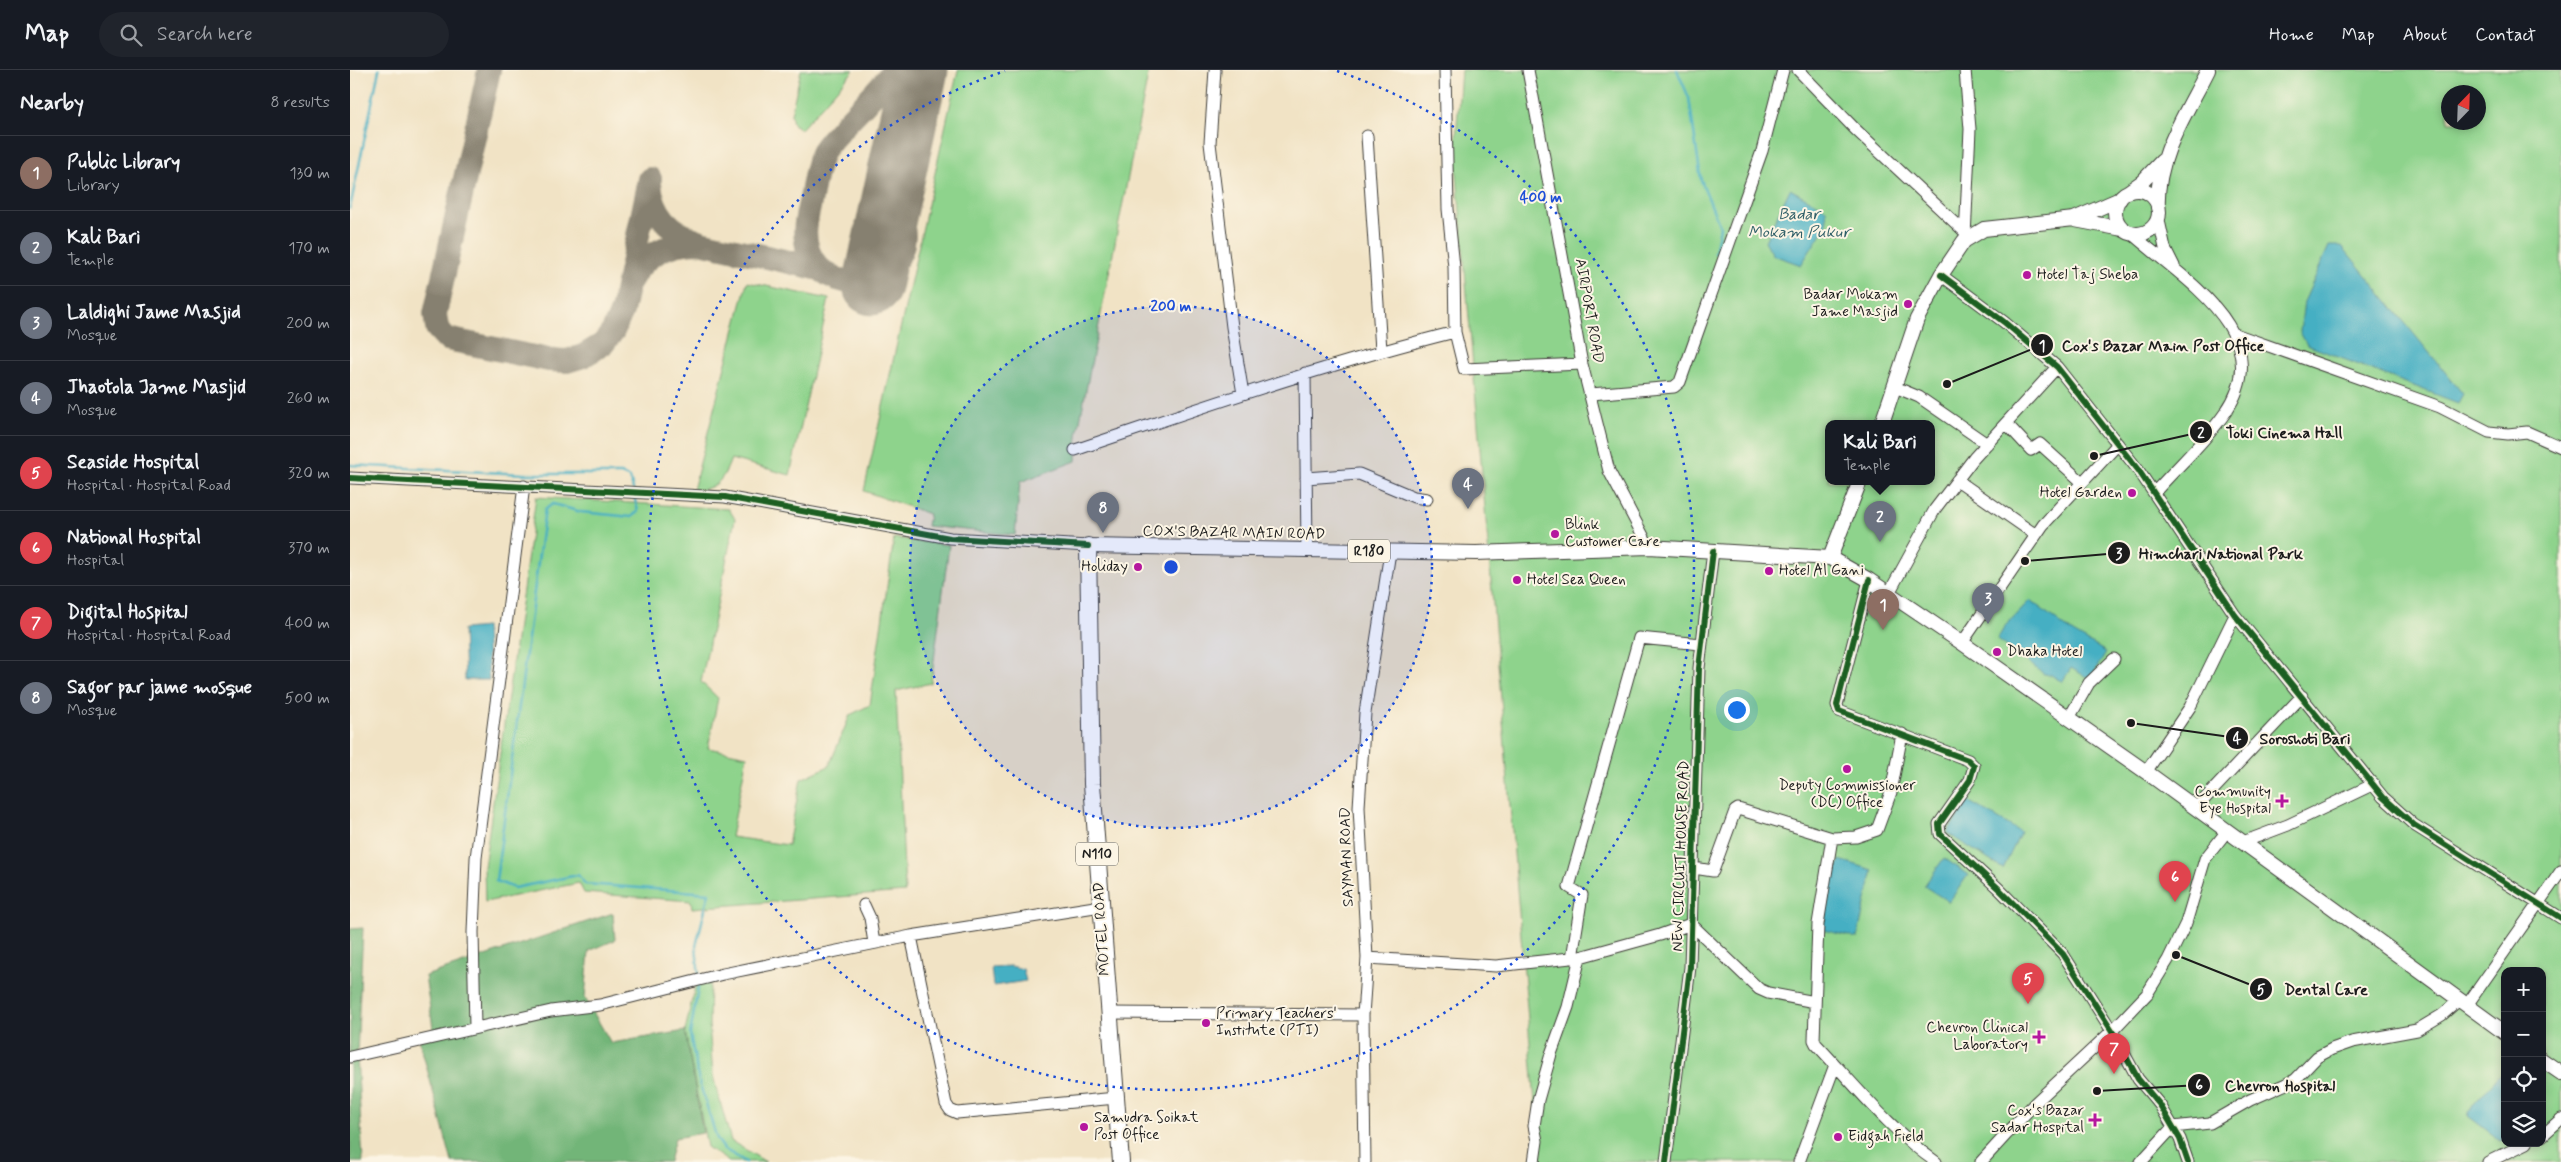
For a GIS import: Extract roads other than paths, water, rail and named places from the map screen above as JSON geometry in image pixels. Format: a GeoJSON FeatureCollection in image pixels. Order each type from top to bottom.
{"type":"FeatureCollection","features":[{"type":"Feature","properties":{"kind":"highway","name":"MOTEL ROAD"},"geometry":{"type":"LineString","coordinates":[[1088,546],[1092,784],[1108,1013],[1121,1162]]}},
{"type":"Feature","properties":{"kind":"main road"},"geometry":{"type":"LineString","coordinates":[[2074,219],[2127,231],[2145,232],[2156,223],[2158,212],[2157,190],[2164,158],[2208,70]]}},
{"type":"Feature","properties":{"kind":"main road"},"geometry":{"type":"LineString","coordinates":[[2127,231],[2118,224],[2115,211],[2123,196],[2142,182],[2164,158]]}},
{"type":"Feature","properties":{"kind":"main road"},"geometry":{"type":"LineString","coordinates":[[1883,420],[1917,319],[1941,275],[1965,237],[1984,229],[2074,219],[2132,191],[2151,196],[2158,212]]}},
{"type":"Feature","properties":{"kind":"main road"},"geometry":{"type":"LineString","coordinates":[[1830,558],[1858,485]]}},
{"type":"Feature","properties":{"kind":"main road","name":"COX'S BAZAR MAIN ROAD"},"geometry":{"type":"LineString","coordinates":[[1088,546],[1476,553],[1649,547]]}},
{"type":"Feature","properties":{"kind":"main road","name":"R180"},"geometry":{"type":"LineString","coordinates":[[1649,547],[1830,558],[1869,580],[2146,772],[2501,1029]]}},
{"type":"Feature","properties":{"kind":"main road"},"geometry":{"type":"LineString","coordinates":[[2546,1063],[2561,1074]]}},
{"type":"Feature","properties":{"kind":"street"},"geometry":{"type":"LineString","coordinates":[[1215,70],[1210,143],[1232,327],[1243,394]]}},
{"type":"Feature","properties":{"kind":"street"},"geometry":{"type":"LineString","coordinates":[[1445,70],[1448,136],[1448,209],[1454,267],[1455,332],[1464,369],[1582,364]]}},
{"type":"Feature","properties":{"kind":"street","name":"AIRPORT ROAD"},"geometry":{"type":"LineString","coordinates":[[1528,70],[1582,364],[1609,472],[1649,547]]}},
{"type":"Feature","properties":{"kind":"street"},"geometry":{"type":"LineString","coordinates":[[1591,394],[1674,387],[1680,382],[1762,151],[1783,70]]}},
{"type":"Feature","properties":{"kind":"street"},"geometry":{"type":"LineString","coordinates":[[1798,70],[1965,237]]}},
{"type":"Feature","properties":{"kind":"street"},"geometry":{"type":"LineString","coordinates":[[1965,70],[1970,129],[1965,237]]}},
{"type":"Feature","properties":{"kind":"street"},"geometry":{"type":"LineString","coordinates":[[1368,136],[1381,350]]}},
{"type":"Feature","properties":{"kind":"street"},"geometry":{"type":"LineString","coordinates":[[2158,212],[2165,248],[2176,270]]}},
{"type":"Feature","properties":{"kind":"street"},"geometry":{"type":"LineString","coordinates":[[2127,231],[2176,270],[2219,312],[2235,334],[2240,348],[2241,370],[2230,405],[2225,414],[2154,493]]}},
{"type":"Feature","properties":{"kind":"street"},"geometry":{"type":"LineString","coordinates":[[1941,275],[2004,322],[2058,367],[2154,493],[2235,616],[2383,797],[2414,825],[2482,866],[2561,918]]}},
{"type":"Feature","properties":{"kind":"street"},"geometry":{"type":"LineString","coordinates":[[1075,450],[1305,373],[1381,350],[1455,332]]}},
{"type":"Feature","properties":{"kind":"street"},"geometry":{"type":"LineString","coordinates":[[2235,334],[2440,407],[2489,432],[2508,434],[2528,432],[2561,447]]}},
{"type":"Feature","properties":{"kind":"street"},"geometry":{"type":"LineString","coordinates":[[1889,593],[1935,509],[1987,444],[2058,367]]}},
{"type":"Feature","properties":{"kind":"street"},"geometry":{"type":"LineString","coordinates":[[1305,373],[1307,550]]}},
{"type":"Feature","properties":{"kind":"street"},"geometry":{"type":"LineString","coordinates":[[1895,387],[1918,397],[1987,444]]}},
{"type":"Feature","properties":{"kind":"street"},"geometry":{"type":"LineString","coordinates":[[2006,423],[2032,450],[2040,444],[2082,482]]}},
{"type":"Feature","properties":{"kind":"street"},"geometry":{"type":"LineString","coordinates":[[1962,643],[2036,536],[2082,482],[2118,444]]}},
{"type":"Feature","properties":{"kind":"street"},"geometry":{"type":"LineString","coordinates":[[1306,478],[1359,474],[1414,497],[1427,499]]}},
{"type":"Feature","properties":{"kind":"street"},"geometry":{"type":"LineString","coordinates":[[350,478],[725,497],[950,538],[1088,546]]}},
{"type":"Feature","properties":{"kind":"street"},"geometry":{"type":"LineString","coordinates":[[1958,480],[2036,536]]}},
{"type":"Feature","properties":{"kind":"street"},"geometry":{"type":"LineString","coordinates":[[475,1027],[474,932],[476,865],[524,486]]}},
{"type":"Feature","properties":{"kind":"street","name":"NEW CIRCUIT HOUSE ROAD"},"geometry":{"type":"LineString","coordinates":[[1666,1162],[1690,967],[1698,668],[1713,551]]}},
{"type":"Feature","properties":{"kind":"street","name":"SAYMAN ROAD"},"geometry":{"type":"LineString","coordinates":[[1365,1162],[1362,1015],[1367,958],[1359,807],[1365,713],[1390,552]]}},
{"type":"Feature","properties":{"kind":"street"},"geometry":{"type":"LineString","coordinates":[[1869,580],[1838,705],[1839,711],[1968,760],[1974,766],[1970,780],[1939,824],[1940,834],[1999,889],[2063,954],[2112,1031],[2138,1079],[2160,1105],[2173,1127],[2188,1162]]}},
{"type":"Feature","properties":{"kind":"street"},"geometry":{"type":"LineString","coordinates":[[2146,772],[2190,707],[2235,616]]}},
{"type":"Feature","properties":{"kind":"street"},"geometry":{"type":"LineString","coordinates":[[1534,1162],[1537,1141],[1534,1126],[1538,1100],[1551,1054],[1568,1008],[1576,958],[1582,895],[1569,887],[1639,638],[1701,644]]}},
{"type":"Feature","properties":{"kind":"street"},"geometry":{"type":"LineString","coordinates":[[2069,718],[2090,683],[2114,659]]}},
{"type":"Feature","properties":{"kind":"street"},"geometry":{"type":"LineString","coordinates":[[2196,808],[2302,696]]}},
{"type":"Feature","properties":{"kind":"street"},"geometry":{"type":"LineString","coordinates":[[1694,868],[1713,871],[1735,811],[1738,809],[1832,838],[1856,837],[1877,830],[1891,792],[1902,734]]}},
{"type":"Feature","properties":{"kind":"street"},"geometry":{"type":"LineString","coordinates":[[2243,842],[2288,825],[2374,784]]}},
{"type":"Feature","properties":{"kind":"street"},"geometry":{"type":"LineString","coordinates":[[1981,1162],[2036,1102],[2112,1031],[2147,994],[2168,960],[2186,923],[2205,859],[2227,831]]}},
{"type":"Feature","properties":{"kind":"street"},"geometry":{"type":"LineString","coordinates":[[1832,838],[1818,924],[1815,1002],[1816,1044],[1919,1157],[1936,1162]]}},
{"type":"Feature","properties":{"kind":"street"},"geometry":{"type":"LineString","coordinates":[[2141,1162],[2173,1127],[2210,1123],[2250,1100],[2295,1080],[2317,1057],[2332,1049],[2352,1042],[2417,1030],[2463,1002],[2539,905],[2561,871]]}},
{"type":"Feature","properties":{"kind":"street"},"geometry":{"type":"LineString","coordinates":[[864,904],[870,918],[874,942]]}},
{"type":"Feature","properties":{"kind":"street"},"geometry":{"type":"LineString","coordinates":[[351,1056],[552,1011],[600,1005],[686,982],[874,942],[1101,906]]}},
{"type":"Feature","properties":{"kind":"street"},"geometry":{"type":"LineString","coordinates":[[1367,958],[1496,966],[1576,958],[1691,924],[1759,989],[1768,993],[1815,1002]]}},
{"type":"Feature","properties":{"kind":"street"},"geometry":{"type":"LineString","coordinates":[[911,936],[946,1104],[950,1110],[957,1113],[1116,1098]]}},
{"type":"Feature","properties":{"kind":"street"},"geometry":{"type":"LineString","coordinates":[[1108,1013],[1362,1015]]}},
{"type":"Feature","properties":{"kind":"street"},"geometry":{"type":"LineString","coordinates":[[1799,1162],[1835,1065]]}},
{"type":"Feature","properties":{"kind":"street"},"geometry":{"type":"LineString","coordinates":[[2546,1132],[2561,1119]]}},
{"type":"Feature","properties":{"kind":"street"},"geometry":{"type":"LineString","coordinates":[[2488,1162],[2519,1147]]}},
{"type":"Feature","properties":{"kind":"water","name":"Badar Mokam Pukur"},"geometry":{"type":"Polygon","coordinates":[[[1790,189],[1826,209],[1827,224],[1801,265],[1773,255],[1765,241],[1790,189]]]}},
{"type":"Feature","properties":{"kind":"water"},"geometry":{"type":"Polygon","coordinates":[[[2329,246],[2342,246],[2463,394],[2458,403],[2307,345],[2300,332],[2304,302],[2329,246]]]}},
{"type":"Feature","properties":{"kind":"water"},"geometry":{"type":"Polygon","coordinates":[[[2030,600],[2073,633],[2106,652],[2090,679],[2071,668],[2062,682],[2051,675],[2044,674],[1997,640],[2005,626],[2030,600]]]}},
{"type":"Feature","properties":{"kind":"water"},"geometry":{"type":"Polygon","coordinates":[[[486,627],[489,680],[465,680],[463,629],[486,627]]]}},
{"type":"Feature","properties":{"kind":"water"},"geometry":{"type":"Polygon","coordinates":[[[1968,801],[2021,832],[2003,869],[1947,833],[1968,801]]]}},
{"type":"Feature","properties":{"kind":"water"},"geometry":{"type":"Polygon","coordinates":[[[1944,858],[1968,875],[1949,902],[1924,886],[1944,858]]]}},
{"type":"Feature","properties":{"kind":"water"},"geometry":{"type":"Polygon","coordinates":[[[1840,860],[1873,870],[1857,938],[1823,930],[1830,888],[1840,860]]]}},
{"type":"Feature","properties":{"kind":"water"},"geometry":{"type":"Polygon","coordinates":[[[1011,966],[1023,969],[1026,981],[993,986],[991,967],[1011,966]]]}},
{"type":"Feature","properties":{"kind":"water"},"geometry":{"type":"Polygon","coordinates":[[[2501,1074],[2501,1141],[2468,1116],[2473,1105],[2501,1074]]]}},
{"type":"Feature","properties":{"kind":"waterway"},"geometry":{"type":"LineString","coordinates":[[350,208],[379,70]]}},
{"type":"Feature","properties":{"kind":"waterway"},"geometry":{"type":"LineString","coordinates":[[1677,70],[1689,98],[1701,180],[1720,227],[1715,253]]}},
{"type":"Feature","properties":{"kind":"waterway"},"geometry":{"type":"LineString","coordinates":[[350,465],[525,474],[621,474],[630,478],[633,489]]}},
{"type":"Feature","properties":{"kind":"waterway"},"geometry":{"type":"LineString","coordinates":[[634,496],[638,511],[632,517],[581,512],[553,504],[545,509],[496,881],[514,888],[578,875],[585,884],[709,893],[696,946],[699,978]]}},
{"type":"Feature","properties":{"kind":"waterway"},"geometry":{"type":"LineString","coordinates":[[699,983],[690,1034],[699,1081],[717,1139],[724,1149],[746,1162]]}},
{"type":"Feature","properties":{"kind":"place","name":"Hotel Taj Sheba"},"geometry":{"type":"Point","coordinates":[2027,275]}},
{"type":"Feature","properties":{"kind":"place","name":"Badar Mokam Jame Masjid"},"geometry":{"type":"Point","coordinates":[1908,304]}},
{"type":"Feature","properties":{"kind":"place","name":"Cox's Bazar Main Post Office"},"geometry":{"type":"Point","coordinates":[1947,384]}},
{"type":"Feature","properties":{"kind":"place","name":"Toki Cinema Hall"},"geometry":{"type":"Point","coordinates":[2094,456]}},
{"type":"Feature","properties":{"kind":"place","name":"Hotel Garden"},"geometry":{"type":"Point","coordinates":[2132,493]}},
{"type":"Feature","properties":{"kind":"place","name":"Jhaotola Jame Masjid"},"geometry":{"type":"Point","coordinates":[1468,509]}},
{"type":"Feature","properties":{"kind":"place","name":"Sagor par jame mosque"},"geometry":{"type":"Point","coordinates":[1103,533]}},
{"type":"Feature","properties":{"kind":"place","name":"Blink Customer Care"},"geometry":{"type":"Point","coordinates":[1555,534]}},
{"type":"Feature","properties":{"kind":"place","name":"Kali Bari"},"geometry":{"type":"Point","coordinates":[1880,542]}},
{"type":"Feature","properties":{"kind":"place","name":"Himchari National Park"},"geometry":{"type":"Point","coordinates":[2025,561]}},
{"type":"Feature","properties":{"kind":"place","name":"Holiday"},"geometry":{"type":"Point","coordinates":[1138,567]}},
{"type":"Feature","properties":{"kind":"place","name":"Hotel Al Gani"},"geometry":{"type":"Point","coordinates":[1769,571]}},
{"type":"Feature","properties":{"kind":"place","name":"Hotel Sea Queen"},"geometry":{"type":"Point","coordinates":[1517,580]}},
{"type":"Feature","properties":{"kind":"place","name":"Laldighi Jame Masjid"},"geometry":{"type":"Point","coordinates":[1988,624]}},
{"type":"Feature","properties":{"kind":"place","name":"Public Library"},"geometry":{"type":"Point","coordinates":[1883,630]}},
{"type":"Feature","properties":{"kind":"place","name":"Dhaka Hotel"},"geometry":{"type":"Point","coordinates":[1997,652]}},
{"type":"Feature","properties":{"kind":"place","name":"Soroshoti Bari"},"geometry":{"type":"Point","coordinates":[2131,723]}},
{"type":"Feature","properties":{"kind":"place","name":"Deputy Commissioner (DC) Office"},"geometry":{"type":"Point","coordinates":[1847,769]}},
{"type":"Feature","properties":{"kind":"place","name":"Community Eye Hospital"},"geometry":{"type":"Point","coordinates":[2282,801]}},
{"type":"Feature","properties":{"kind":"place","name":"National Hospital"},"geometry":{"type":"Point","coordinates":[2175,902]}},
{"type":"Feature","properties":{"kind":"place","name":"Dental Care"},"geometry":{"type":"Point","coordinates":[2176,955]}},
{"type":"Feature","properties":{"kind":"place","name":"Seaside Hospital"},"geometry":{"type":"Point","coordinates":[2028,1004]}},
{"type":"Feature","properties":{"kind":"place","name":"Primary Teachers' Institute (PTI)"},"geometry":{"type":"Point","coordinates":[1206,1023]}},
{"type":"Feature","properties":{"kind":"place","name":"Chevron Clinical Laboratory"},"geometry":{"type":"Point","coordinates":[2039,1037]}},
{"type":"Feature","properties":{"kind":"place","name":"Digital Hospital"},"geometry":{"type":"Point","coordinates":[2114,1074]}},
{"type":"Feature","properties":{"kind":"place","name":"Chevron Hospital"},"geometry":{"type":"Point","coordinates":[2097,1091]}},
{"type":"Feature","properties":{"kind":"place","name":"Cox's Bazar Sadar Hospital"},"geometry":{"type":"Point","coordinates":[2095,1120]}},
{"type":"Feature","properties":{"kind":"place","name":"Samudra Soikat Post Office"},"geometry":{"type":"Point","coordinates":[1084,1127]}},
{"type":"Feature","properties":{"kind":"place","name":"Eidgah Field"},"geometry":{"type":"Point","coordinates":[1838,1137]}}]}
